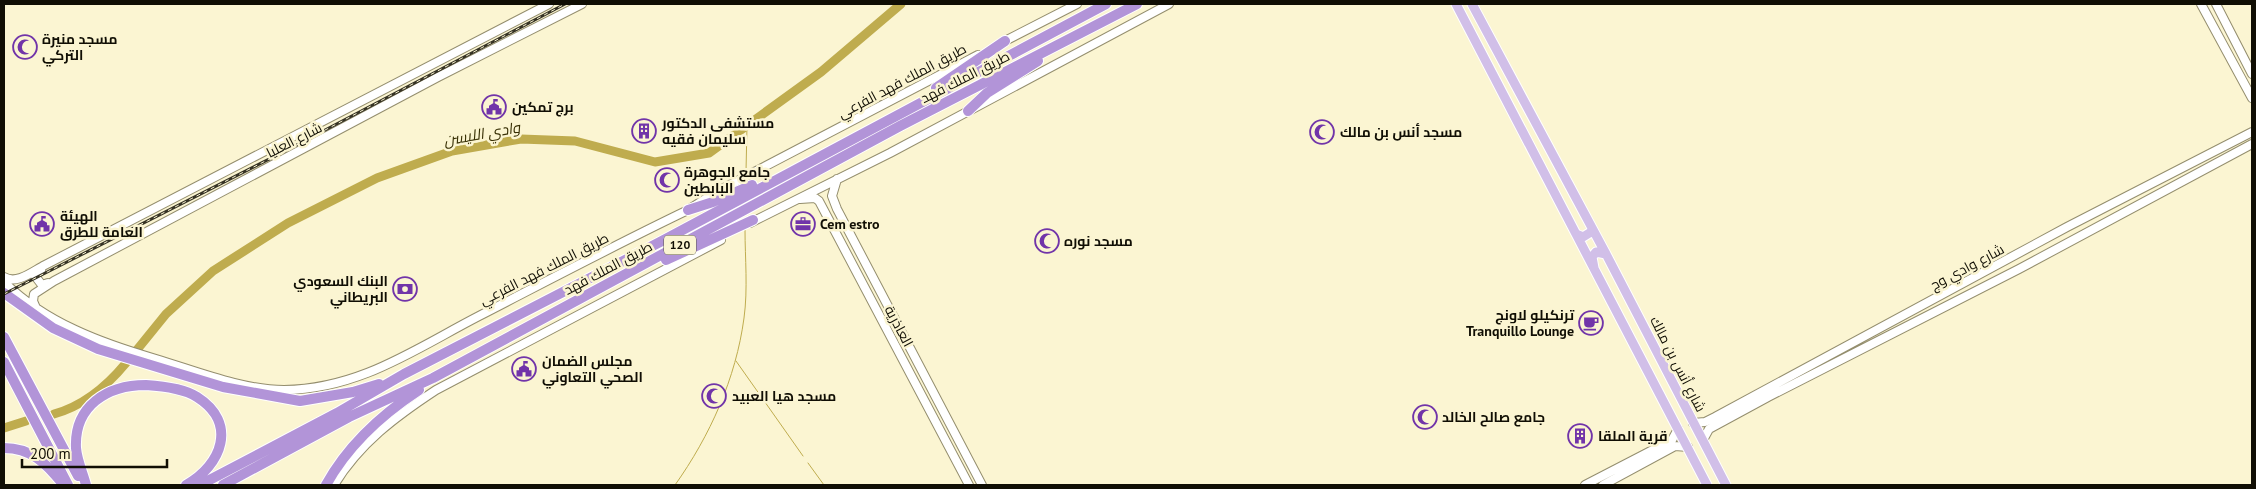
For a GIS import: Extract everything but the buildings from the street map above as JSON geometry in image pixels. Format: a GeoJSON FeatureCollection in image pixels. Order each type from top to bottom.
{"type":"FeatureCollection","features":[{"type":"Feature","properties":{"kind":"highway","name":"طريق الملك فهد"},"geometry":{"type":"LineString","coordinates":[[200,485],[337,413],[399,377],[660,242],[795,168],[1106,4]]}},
{"type":"Feature","properties":{"kind":"highway","name":"طريق الملك فهد"},"geometry":{"type":"LineString","coordinates":[[224,485],[349,417],[433,378],[900,126],[1137,4]]}},
{"type":"Feature","properties":{"kind":"highway"},"geometry":{"type":"LineString","coordinates":[[893,117],[1005,41]]}},
{"type":"Feature","properties":{"kind":"highway"},"geometry":{"type":"LineString","coordinates":[[968,110],[987,94],[1056,50],[1061,43]]}},
{"type":"Feature","properties":{"kind":"highway"},"geometry":{"type":"LineString","coordinates":[[688,210],[713,202],[795,168]]}},
{"type":"Feature","properties":{"kind":"highway"},"geometry":{"type":"LineString","coordinates":[[600,288],[613,285],[753,220]]}},
{"type":"Feature","properties":{"kind":"highway"},"geometry":{"type":"LineString","coordinates":[[4,292],[52,328],[98,349],[223,387],[300,400],[353,392],[399,377]]}},
{"type":"Feature","properties":{"kind":"highway"},"geometry":{"type":"LineString","coordinates":[[4,337],[85,485]]}},
{"type":"Feature","properties":{"kind":"highway"},"geometry":{"type":"LineString","coordinates":[[4,362],[68,485]]}},
{"type":"Feature","properties":{"kind":"highway"},"geometry":{"type":"LineString","coordinates":[[326,485],[348,451],[372,426],[430,383],[433,378]]}},
{"type":"Feature","properties":{"kind":"highway"},"geometry":{"type":"LineString","coordinates":[[85,485],[76,449],[80,423],[88,408],[98,397],[111,390],[138,385],[156,385],[188,393],[205,403],[218,420],[221,439],[215,460],[204,474],[186,485]]}},
{"type":"Feature","properties":{"kind":"highway"},"geometry":{"type":"LineString","coordinates":[[4,448],[21,450],[41,459],[63,485]]}},
{"type":"Feature","properties":{"kind":"main road","name":"شارع العليا"},"geometry":{"type":"LineString","coordinates":[[4,277],[10,281],[16,280],[549,4]]}},
{"type":"Feature","properties":{"kind":"main road","name":"شارع العليا"},"geometry":{"type":"LineString","coordinates":[[36,310],[33,300],[34,294],[54,281],[438,77],[582,4]]}},
{"type":"Feature","properties":{"kind":"main road","name":"طريق الملك فهد الفرعي"},"geometry":{"type":"LineString","coordinates":[[4,282],[36,310],[64,325],[104,342],[202,373],[248,385],[283,390],[317,388],[350,380],[387,366],[472,320],[688,210],[716,192],[1077,4]]}},
{"type":"Feature","properties":{"kind":"main road"},"geometry":{"type":"LineString","coordinates":[[334,485],[368,441],[400,414],[436,390],[741,229],[753,220],[837,179],[1169,4]]}},
{"type":"Feature","properties":{"kind":"main road"},"geometry":{"type":"LineString","coordinates":[[1456,4],[1707,485]]}},
{"type":"Feature","properties":{"kind":"main road","name":"شارع أنس بن مالك"},"geometry":{"type":"LineString","coordinates":[[1472,4],[1606,254],[1726,485]]}},
{"type":"Feature","properties":{"kind":"main road"},"geometry":{"type":"LineString","coordinates":[[2201,4],[2252,98]]}},
{"type":"Feature","properties":{"kind":"main road"},"geometry":{"type":"LineString","coordinates":[[2216,4],[2252,74]]}},
{"type":"Feature","properties":{"kind":"main road","name":"شارع وادي وج"},"geometry":{"type":"LineString","coordinates":[[1703,440],[1707,431],[1716,420],[2067,226],[2252,132]]}},
{"type":"Feature","properties":{"kind":"main road","name":"شارع وادي وج"},"geometry":{"type":"LineString","coordinates":[[1693,423],[1716,420],[2019,269],[2252,144]]}},
{"type":"Feature","properties":{"kind":"main road","name":"العاذرية"},"geometry":{"type":"LineString","coordinates":[[837,179],[832,196],[837,209],[982,485]]}},
{"type":"Feature","properties":{"kind":"main road","name":"العاذرية"},"geometry":{"type":"LineString","coordinates":[[795,199],[815,198],[819,201],[969,485]]}},
{"type":"Feature","properties":{"kind":"main road"},"geometry":{"type":"LineString","coordinates":[[826,214],[828,206],[833,206],[837,209]]}},
{"type":"Feature","properties":{"kind":"main road"},"geometry":{"type":"LineString","coordinates":[[1576,234],[1583,237],[1591,232],[1592,229]]}},
{"type":"Feature","properties":{"kind":"main road"},"geometry":{"type":"LineString","coordinates":[[1594,268],[1592,257],[1596,252],[1606,254]]}},
{"type":"Feature","properties":{"kind":"main road"},"geometry":{"type":"LineString","coordinates":[[45,265],[35,276],[42,285],[54,281]]}},
{"type":"Feature","properties":{"kind":"main road"},"geometry":{"type":"LineString","coordinates":[[934,419],[944,414]]}},
{"type":"Feature","properties":{"kind":"main road"},"geometry":{"type":"LineString","coordinates":[[1585,485],[1602,483],[1661,450],[1672,440],[1678,429]]}},
{"type":"Feature","properties":{"kind":"main road"},"geometry":{"type":"LineString","coordinates":[[1661,450],[1675,446],[1688,446]]}},
{"type":"Feature","properties":{"kind":"waterway","name":"وادي الليسن"},"geometry":{"type":"LineString","coordinates":[[136,351],[166,314],[213,271],[288,223],[377,178],[452,151],[521,139],[575,141],[655,162],[709,153],[821,72],[901,4]]}},
{"type":"Feature","properties":{"kind":"waterway"},"geometry":{"type":"LineString","coordinates":[[746,172],[747,126]]}},
{"type":"Feature","properties":{"kind":"waterway"},"geometry":{"type":"LineString","coordinates":[[675,485],[699,447],[720,406],[735,363],[745,307],[745,230]]}},
{"type":"Feature","properties":{"kind":"waterway"},"geometry":{"type":"LineString","coordinates":[[736,361],[803,456]]}},
{"type":"Feature","properties":{"kind":"waterway","name":"وادي الليسن"},"geometry":{"type":"LineString","coordinates":[[54,414],[75,406],[94,394],[111,380],[126,363]]}},
{"type":"Feature","properties":{"kind":"waterway","name":"وادي الليسن"},"geometry":{"type":"LineString","coordinates":[[4,428],[26,421]]}},
{"type":"Feature","properties":{"kind":"waterway"},"geometry":{"type":"LineString","coordinates":[[808,463],[824,485]]}},
{"type":"Feature","properties":{"kind":"railway"},"geometry":{"type":"LineString","coordinates":[[4,294],[287,150],[565,4]]}},
{"type":"Feature","properties":{"kind":"place","name":"مسجد منيرة التركي"},"geometry":{"type":"Point","coordinates":[25,47]}},
{"type":"Feature","properties":{"kind":"place","name":"برج تمكين"},"geometry":{"type":"Point","coordinates":[494,107]}},
{"type":"Feature","properties":{"kind":"place","name":"مستشفى الدكتور سليمان فقيه"},"geometry":{"type":"Point","coordinates":[644,131]}},
{"type":"Feature","properties":{"kind":"place","name":"مسجد أنس بن مالك"},"geometry":{"type":"Point","coordinates":[1322,132]}},
{"type":"Feature","properties":{"kind":"place","name":"جامع الجوهرة البابطين"},"geometry":{"type":"Point","coordinates":[667,180]}},
{"type":"Feature","properties":{"kind":"place","name":"الهيئة العامة للطرق"},"geometry":{"type":"Point","coordinates":[42,224]}},
{"type":"Feature","properties":{"kind":"place","name":"Cem estro"},"geometry":{"type":"Point","coordinates":[803,224]}},
{"type":"Feature","properties":{"kind":"place","name":"مسجد نوره"},"geometry":{"type":"Point","coordinates":[1047,241]}},
{"type":"Feature","properties":{"kind":"place","name":"البنك السعودي البريطاني"},"geometry":{"type":"Point","coordinates":[405,289]}},
{"type":"Feature","properties":{"kind":"place","name":"ترنكيلو لاونج Tranquillo Lounge"},"geometry":{"type":"Point","coordinates":[1591,323]}},
{"type":"Feature","properties":{"kind":"place","name":"مجلس الضمان الصحي التعاوني"},"geometry":{"type":"Point","coordinates":[524,369]}},
{"type":"Feature","properties":{"kind":"place","name":"مسجد هيا العبيد"},"geometry":{"type":"Point","coordinates":[714,396]}},
{"type":"Feature","properties":{"kind":"place","name":"جامع صالح الخالد"},"geometry":{"type":"Point","coordinates":[1425,417]}},
{"type":"Feature","properties":{"kind":"place","name":"قرية الملقا"},"geometry":{"type":"Point","coordinates":[1580,436]}}]}
